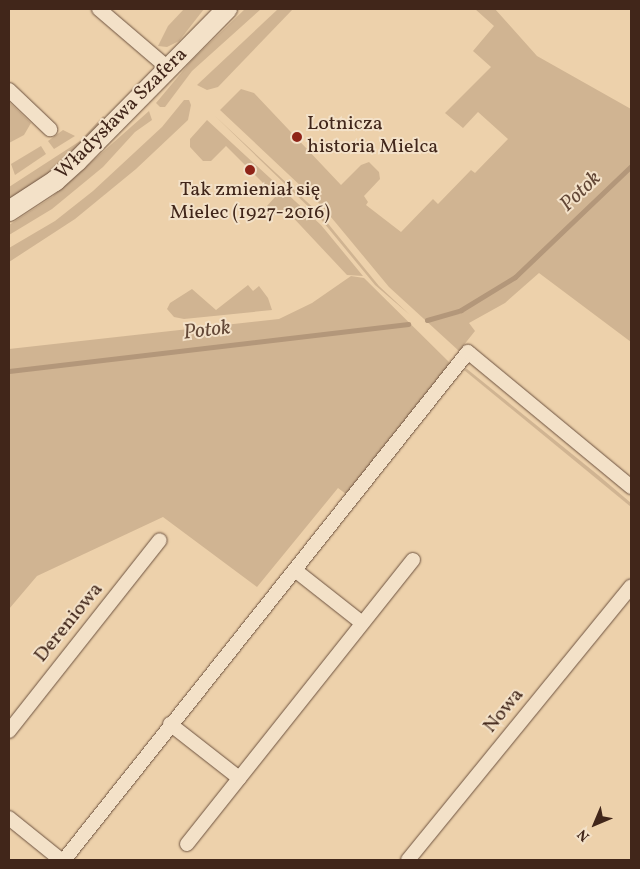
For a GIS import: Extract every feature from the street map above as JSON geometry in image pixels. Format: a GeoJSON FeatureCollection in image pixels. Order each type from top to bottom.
{"type":"FeatureCollection","features":[{"type":"Feature","properties":{"kind":"street"},"geometry":{"type":"LineString","coordinates":[[99,9],[169,69]]}},
{"type":"Feature","properties":{"kind":"street","name":"Władysława Szafera"},"geometry":{"type":"LineString","coordinates":[[9,210],[72,166],[227,9]]}},
{"type":"Feature","properties":{"kind":"street"},"geometry":{"type":"LineString","coordinates":[[9,90],[50,129]]}},
{"type":"Feature","properties":{"kind":"street"},"geometry":{"type":"LineString","coordinates":[[9,818],[62,860],[468,352],[631,487]]}},
{"type":"Feature","properties":{"kind":"street","name":"Dereniowa"},"geometry":{"type":"LineString","coordinates":[[9,731],[160,540]]}},
{"type":"Feature","properties":{"kind":"street"},"geometry":{"type":"LineString","coordinates":[[187,844],[413,560]]}},
{"type":"Feature","properties":{"kind":"street"},"geometry":{"type":"LineString","coordinates":[[295,570],[362,623]]}},
{"type":"Feature","properties":{"kind":"street","name":"Nowa"},"geometry":{"type":"LineString","coordinates":[[408,860],[631,587]]}},
{"type":"Feature","properties":{"kind":"street"},"geometry":{"type":"LineString","coordinates":[[170,724],[239,778]]}},
{"type":"Feature","properties":{"kind":"shaded area"},"geometry":{"type":"Polygon","coordinates":[[[184,9],[204,9],[179,41],[167,47],[158,46],[168,26],[184,9]]]}},
{"type":"Feature","properties":{"kind":"shaded area"},"geometry":{"type":"Polygon","coordinates":[[[245,9],[261,9],[192,71],[165,107],[160,107],[156,103],[192,60],[245,9]]]}},
{"type":"Feature","properties":{"kind":"shaded area"},"geometry":{"type":"Polygon","coordinates":[[[278,9],[293,9],[218,87],[207,90],[197,85],[278,9]]]}},
{"type":"Feature","properties":{"kind":"shaded area"},"geometry":{"type":"Polygon","coordinates":[[[475,9],[495,9],[537,56],[631,109],[631,342],[539,273],[505,303],[469,323],[475,331],[459,351],[389,287],[321,205],[220,110],[241,89],[254,93],[341,185],[361,165],[369,162],[379,172],[380,179],[364,196],[368,202],[366,205],[401,232],[433,199],[438,204],[471,170],[475,173],[508,139],[478,112],[463,128],[445,113],[491,67],[473,51],[494,26],[475,9]]]}},
{"type":"Feature","properties":{"kind":"shaded area"},"geometry":{"type":"Polygon","coordinates":[[[184,100],[189,100],[191,105],[188,120],[136,169],[75,219],[9,262],[9,248],[55,221],[93,191],[162,127],[184,100]]]}},
{"type":"Feature","properties":{"kind":"shaded area"},"geometry":{"type":"Polygon","coordinates":[[[9,102],[31,123],[24,135],[9,143],[9,102]]]}},
{"type":"Feature","properties":{"kind":"shaded area"},"geometry":{"type":"Polygon","coordinates":[[[149,111],[152,120],[135,132],[103,167],[52,209],[9,235],[9,225],[52,197],[149,111]]]}},
{"type":"Feature","properties":{"kind":"shaded area"},"geometry":{"type":"Polygon","coordinates":[[[103,116],[106,118],[101,125],[54,169],[9,201],[9,187],[80,141],[103,116]]]}},
{"type":"Feature","properties":{"kind":"shaded area"},"geometry":{"type":"Polygon","coordinates":[[[215,116],[321,215],[379,286],[410,315],[375,285],[319,217],[215,116]]]}},
{"type":"Feature","properties":{"kind":"shaded area"},"geometry":{"type":"Polygon","coordinates":[[[207,120],[321,225],[363,276],[347,275],[286,210],[269,217],[265,215],[266,207],[276,196],[226,146],[211,161],[203,161],[190,147],[190,139],[207,120]]]}},
{"type":"Feature","properties":{"kind":"shaded area"},"geometry":{"type":"Polygon","coordinates":[[[63,130],[75,136],[54,149],[48,141],[63,130]]]}},
{"type":"Feature","properties":{"kind":"shaded area"},"geometry":{"type":"Polygon","coordinates":[[[41,146],[46,154],[15,175],[11,164],[41,146]]]}},
{"type":"Feature","properties":{"kind":"shaded area"},"geometry":{"type":"Polygon","coordinates":[[[351,276],[364,278],[450,363],[346,494],[338,488],[257,587],[163,517],[37,576],[9,609],[9,349],[279,319],[312,303],[351,276]]]}},
{"type":"Feature","properties":{"kind":"shaded area"},"geometry":{"type":"Polygon","coordinates":[[[248,285],[253,291],[259,286],[268,298],[272,310],[184,319],[174,317],[167,309],[170,303],[192,289],[216,310],[248,285]]]}},
{"type":"Feature","properties":{"kind":"shaded area"},"geometry":{"type":"Polygon","coordinates":[[[467,369],[598,475],[631,503],[631,507],[464,370],[467,369]]]}},
{"type":"Feature","properties":{"kind":"waterway","name":"Potok"},"geometry":{"type":"LineString","coordinates":[[427,320],[461,310],[515,277],[631,166]]}},
{"type":"Feature","properties":{"kind":"waterway","name":"Potok"},"geometry":{"type":"LineString","coordinates":[[9,371],[408,324]]}},
{"type":"Feature","properties":{"kind":"place","name":"Lotnicza historia Mielca"},"geometry":{"type":"Point","coordinates":[297,137]}},
{"type":"Feature","properties":{"kind":"place","name":"Tak zmieniał się Mielec (1927-2016)"},"geometry":{"type":"Point","coordinates":[250,170]}}]}
